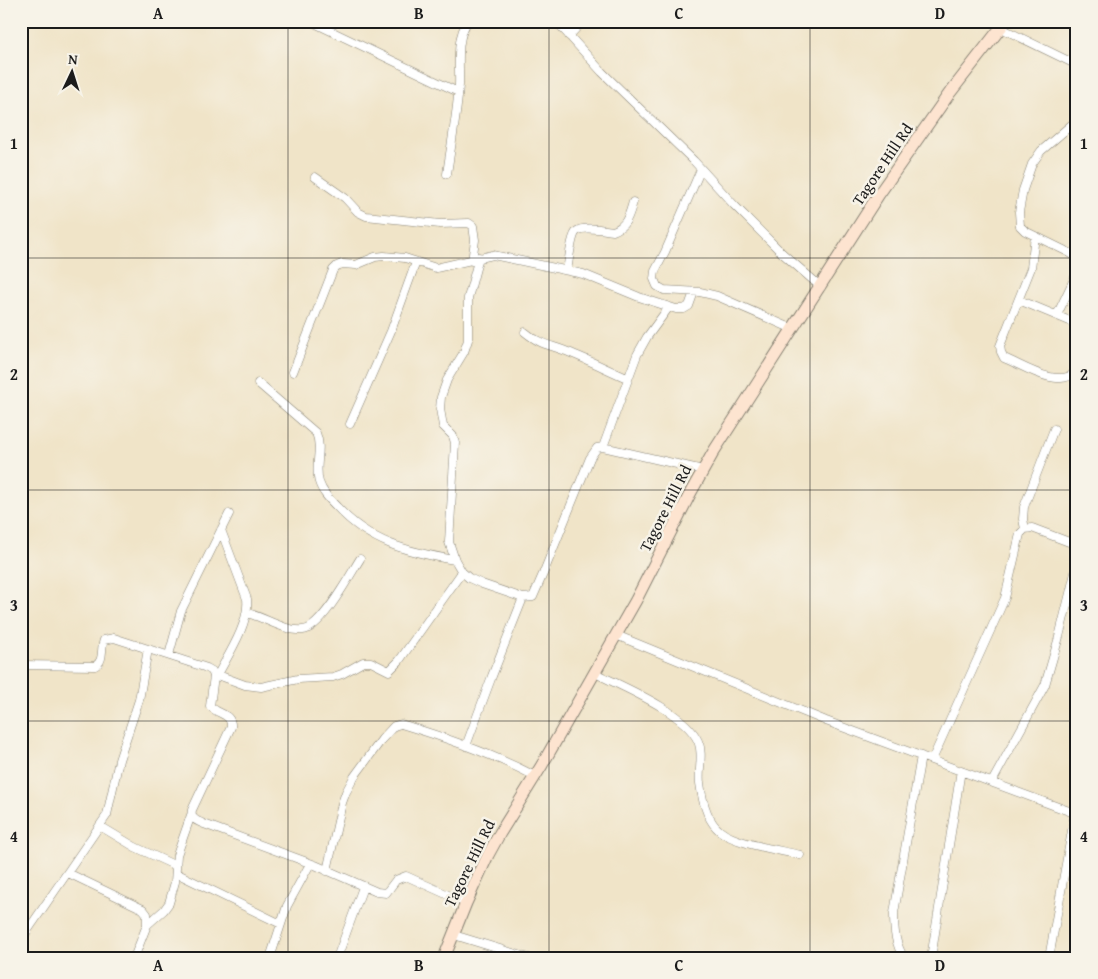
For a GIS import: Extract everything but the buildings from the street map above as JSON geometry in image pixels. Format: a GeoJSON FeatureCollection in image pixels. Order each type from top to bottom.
{"type":"FeatureCollection","features":[{"type":"Feature","properties":{"kind":"main road","name":"Tagore Hill Rd"},"geometry":{"type":"LineString","coordinates":[[444,958],[466,903],[500,833],[636,600],[703,470],[880,194],[949,94],[1004,25]]}},
{"type":"Feature","properties":{"kind":"street"},"geometry":{"type":"LineString","coordinates":[[310,21],[458,92]]}},
{"type":"Feature","properties":{"kind":"street"},"geometry":{"type":"LineString","coordinates":[[447,174],[458,92],[461,38],[468,21]]}},
{"type":"Feature","properties":{"kind":"street"},"geometry":{"type":"LineString","coordinates":[[556,21],[602,72],[694,161],[782,253],[821,287]]}},
{"type":"Feature","properties":{"kind":"street"},"geometry":{"type":"LineString","coordinates":[[569,36],[583,21]]}},
{"type":"Feature","properties":{"kind":"street"},"geometry":{"type":"LineString","coordinates":[[1004,25],[1077,65]]}},
{"type":"Feature","properties":{"kind":"street"},"geometry":{"type":"LineString","coordinates":[[1077,120],[1041,150],[1032,164],[1023,190],[1018,220],[1020,226],[1035,236],[1077,258]]}},
{"type":"Feature","properties":{"kind":"street"},"geometry":{"type":"LineString","coordinates":[[700,169],[655,271],[654,279],[656,286],[664,290],[708,293],[793,329]]}},
{"type":"Feature","properties":{"kind":"street"},"geometry":{"type":"LineString","coordinates":[[315,177],[345,198],[358,212],[366,216],[440,224],[469,223],[474,226],[476,259],[468,298],[468,340],[464,352],[447,380],[441,397],[442,426],[453,436],[455,443],[449,542],[454,560],[462,572],[469,578],[523,598],[532,597],[590,458],[597,448],[603,447],[703,470]]}},
{"type":"Feature","properties":{"kind":"street"},"geometry":{"type":"LineString","coordinates":[[567,270],[573,236],[576,231],[583,229],[613,231],[623,226],[628,219],[633,202]]}},
{"type":"Feature","properties":{"kind":"street"},"geometry":{"type":"LineString","coordinates":[[1035,236],[1031,268],[1000,346],[1001,352],[1004,358],[1055,379],[1070,377],[1077,371]]}},
{"type":"Feature","properties":{"kind":"street"},"geometry":{"type":"LineString","coordinates":[[293,372],[333,270],[342,264],[356,265],[375,257],[405,258],[436,268],[486,255],[501,255],[583,274],[624,292],[676,309],[684,309],[689,306],[694,292]]}},
{"type":"Feature","properties":{"kind":"street"},"geometry":{"type":"LineString","coordinates":[[350,424],[391,331],[416,262]]}},
{"type":"Feature","properties":{"kind":"street"},"geometry":{"type":"LineString","coordinates":[[1057,316],[1077,273]]}},
{"type":"Feature","properties":{"kind":"street"},"geometry":{"type":"LineString","coordinates":[[1019,300],[1077,324]]}},
{"type":"Feature","properties":{"kind":"street"},"geometry":{"type":"LineString","coordinates":[[603,447],[642,345],[669,307]]}},
{"type":"Feature","properties":{"kind":"street"},"geometry":{"type":"LineString","coordinates":[[525,332],[537,341],[628,378]]}},
{"type":"Feature","properties":{"kind":"street"},"geometry":{"type":"LineString","coordinates":[[258,383],[316,433],[319,440],[316,470],[319,483],[323,491],[343,514],[369,534],[396,547],[410,552],[454,560]]}},
{"type":"Feature","properties":{"kind":"street"},"geometry":{"type":"LineString","coordinates":[[1025,529],[1023,519],[1024,507],[1054,429]]}},
{"type":"Feature","properties":{"kind":"street"},"geometry":{"type":"LineString","coordinates":[[169,655],[181,611],[229,514]]}},
{"type":"Feature","properties":{"kind":"street"},"geometry":{"type":"LineString","coordinates":[[932,760],[1005,598],[1020,534],[1025,529],[1032,528],[1077,545]]}},
{"type":"Feature","properties":{"kind":"street"},"geometry":{"type":"LineString","coordinates":[[147,925],[169,904],[173,894],[182,839],[196,801],[230,727],[230,719],[210,706],[216,679],[247,613],[247,599],[221,530]]}},
{"type":"Feature","properties":{"kind":"street"},"geometry":{"type":"LineString","coordinates":[[247,613],[290,628],[302,630],[310,628],[322,617],[360,560]]}},
{"type":"Feature","properties":{"kind":"street"},"geometry":{"type":"LineString","coordinates":[[992,782],[1045,685],[1077,565]]}},
{"type":"Feature","properties":{"kind":"street"},"geometry":{"type":"LineString","coordinates":[[21,665],[95,666],[102,659],[102,645],[104,640],[108,638],[207,668],[212,671],[216,679],[261,687],[298,679],[333,677],[363,662],[370,662],[389,671],[399,662],[462,572]]}},
{"type":"Feature","properties":{"kind":"street"},"geometry":{"type":"LineString","coordinates":[[466,746],[523,598]]}},
{"type":"Feature","properties":{"kind":"street"},"geometry":{"type":"LineString","coordinates":[[616,635],[812,716],[1076,814]]}},
{"type":"Feature","properties":{"kind":"street"},"geometry":{"type":"LineString","coordinates":[[21,940],[107,815],[119,760],[138,700],[148,649]]}},
{"type":"Feature","properties":{"kind":"street"},"geometry":{"type":"LineString","coordinates":[[595,673],[668,711],[692,732],[699,742],[699,774],[704,806],[708,816],[719,831],[738,840],[800,854]]}},
{"type":"Feature","properties":{"kind":"street"},"geometry":{"type":"LineString","coordinates":[[327,871],[346,792],[354,777],[394,726],[401,724],[466,746],[498,758],[535,776]]}},
{"type":"Feature","properties":{"kind":"street"},"geometry":{"type":"LineString","coordinates":[[904,958],[894,934],[894,913],[921,756]]}},
{"type":"Feature","properties":{"kind":"street"},"geometry":{"type":"LineString","coordinates":[[931,958],[961,770]]}},
{"type":"Feature","properties":{"kind":"street"},"geometry":{"type":"LineString","coordinates":[[1049,958],[1077,803]]}},
{"type":"Feature","properties":{"kind":"street"},"geometry":{"type":"LineString","coordinates":[[191,815],[193,819],[204,824],[310,864],[377,892],[386,893],[396,880],[406,876],[466,903]]}},
{"type":"Feature","properties":{"kind":"street"},"geometry":{"type":"LineString","coordinates":[[100,826],[176,870],[281,924]]}},
{"type":"Feature","properties":{"kind":"street"},"geometry":{"type":"LineString","coordinates":[[270,958],[292,896],[310,864]]}},
{"type":"Feature","properties":{"kind":"street"},"geometry":{"type":"LineString","coordinates":[[68,873],[143,909],[147,914],[147,925],[134,958]]}},
{"type":"Feature","properties":{"kind":"street"},"geometry":{"type":"LineString","coordinates":[[337,958],[363,887]]}},
{"type":"Feature","properties":{"kind":"street"},"geometry":{"type":"LineString","coordinates":[[454,935],[529,958]]}}]}
